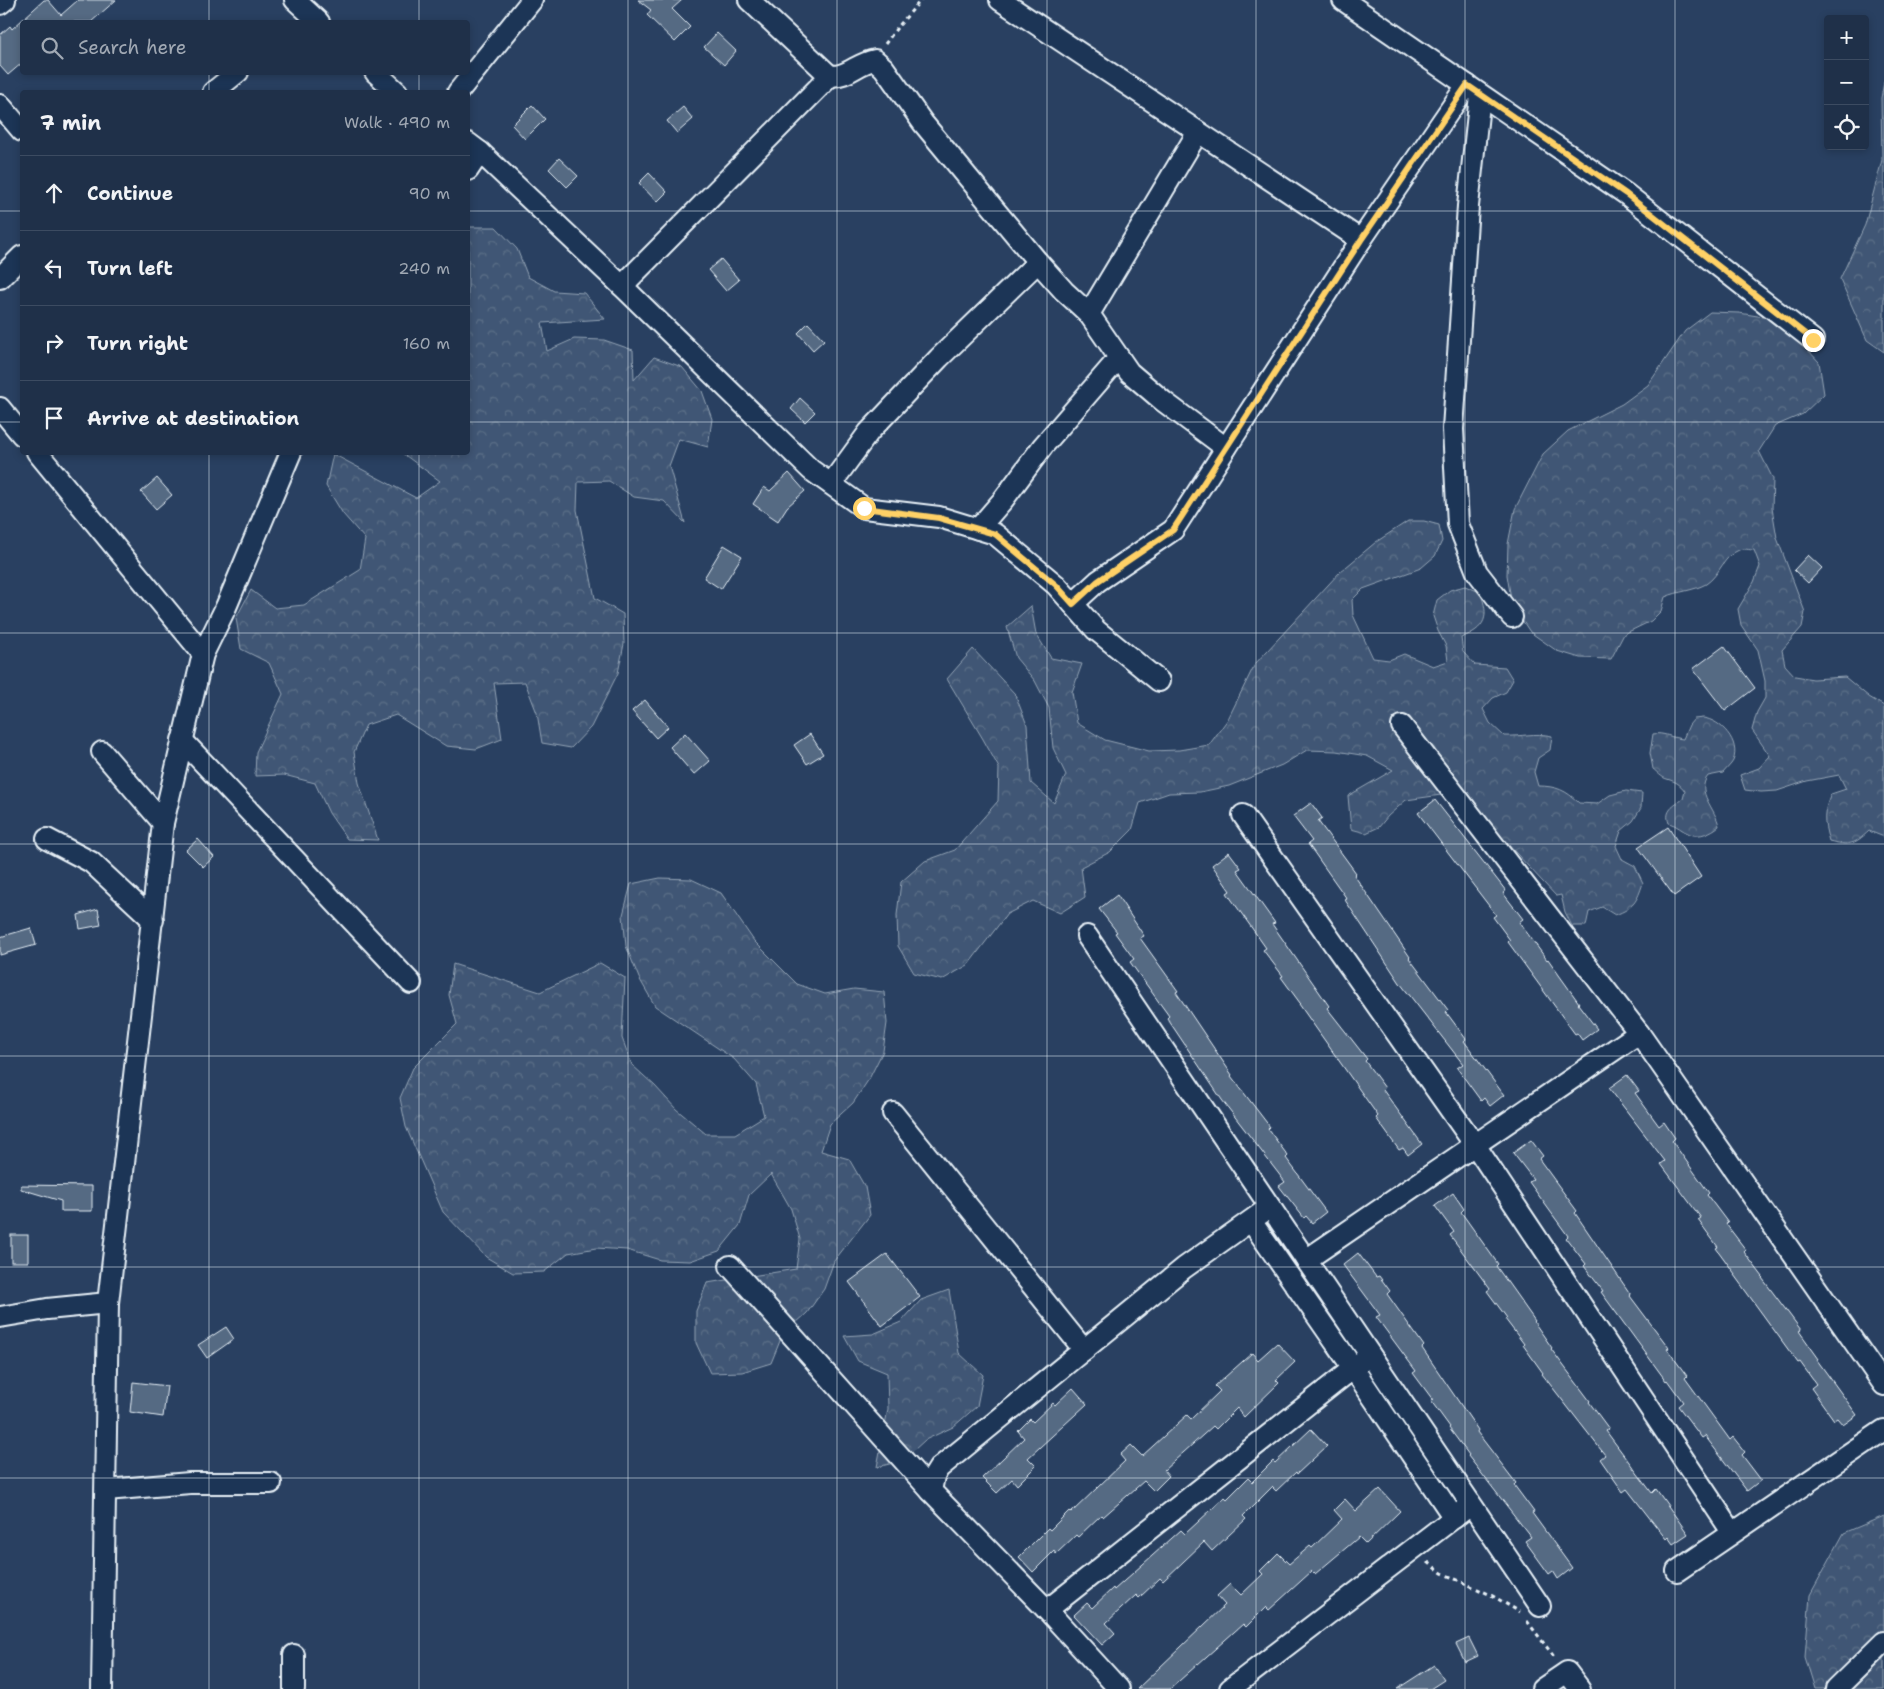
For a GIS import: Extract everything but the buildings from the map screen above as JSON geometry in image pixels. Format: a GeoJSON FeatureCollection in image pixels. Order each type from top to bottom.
{"type":"FeatureCollection","features":[{"type":"Feature","properties":{"kind":"street"},"geometry":{"type":"LineString","coordinates":[[0,4],[5,0]]}},
{"type":"Feature","properties":{"kind":"street"},"geometry":{"type":"LineString","coordinates":[[295,0],[310,20]]}},
{"type":"Feature","properties":{"kind":"street"},"geometry":{"type":"LineString","coordinates":[[460,90],[532,0]]}},
{"type":"Feature","properties":{"kind":"street"},"geometry":{"type":"LineString","coordinates":[[749,0],[830,76],[841,76],[863,62],[874,60],[884,68],[923,123],[1038,262],[1064,291],[1089,314],[1129,372],[1163,401],[1226,448]]}},
{"type":"Feature","properties":{"kind":"street"},"geometry":{"type":"LineString","coordinates":[[1000,0],[1361,240]]}},
{"type":"Feature","properties":{"kind":"street"},"geometry":{"type":"LineString","coordinates":[[1342,0],[1626,194],[1813,340]]}},
{"type":"Feature","properties":{"kind":"street"},"geometry":{"type":"LineString","coordinates":[[215,90],[234,75]]}},
{"type":"Feature","properties":{"kind":"street"},"geometry":{"type":"LineString","coordinates":[[378,75],[395,90]]}},
{"type":"Feature","properties":{"kind":"street"},"geometry":{"type":"LineString","coordinates":[[622,286],[830,76]]}},
{"type":"Feature","properties":{"kind":"street"},"geometry":{"type":"LineString","coordinates":[[1073,604],[1098,581],[1173,530],[1361,240],[1474,90]]}},
{"type":"Feature","properties":{"kind":"street"},"geometry":{"type":"LineString","coordinates":[[1474,90],[1453,429],[1458,524],[1477,572],[1512,617]]}},
{"type":"Feature","properties":{"kind":"street"},"geometry":{"type":"LineString","coordinates":[[0,105],[20,128]]}},
{"type":"Feature","properties":{"kind":"street"},"geometry":{"type":"LineString","coordinates":[[1089,314],[1198,132]]}},
{"type":"Feature","properties":{"kind":"street"},"geometry":{"type":"LineString","coordinates":[[470,162],[474,147],[622,286],[811,470],[864,508],[939,518],[995,534],[1056,585],[1096,630],[1159,681]]}},
{"type":"Feature","properties":{"kind":"street"},"geometry":{"type":"LineString","coordinates":[[0,278],[20,258]]}},
{"type":"Feature","properties":{"kind":"street"},"geometry":{"type":"LineString","coordinates":[[831,484],[869,432],[939,358],[1038,262]]}},
{"type":"Feature","properties":{"kind":"street"},"geometry":{"type":"LineString","coordinates":[[978,529],[1003,500],[1044,446],[1119,358]]}},
{"type":"Feature","properties":{"kind":"street"},"geometry":{"type":"LineString","coordinates":[[0,408],[20,433]]}},
{"type":"Feature","properties":{"kind":"street"},"geometry":{"type":"LineString","coordinates":[[39,455],[203,654]]}},
{"type":"Feature","properties":{"kind":"street"},"geometry":{"type":"LineString","coordinates":[[102,1689],[108,1303],[154,920],[163,823],[203,654],[226,607],[290,455]]}},
{"type":"Feature","properties":{"kind":"street"},"geometry":{"type":"LineString","coordinates":[[1402,726],[1639,1033],[1884,1386]]}},
{"type":"Feature","properties":{"kind":"street"},"geometry":{"type":"LineString","coordinates":[[182,740],[412,983]]}},
{"type":"Feature","properties":{"kind":"street"},"geometry":{"type":"LineString","coordinates":[[102,752],[163,823]]}},
{"type":"Feature","properties":{"kind":"street"},"geometry":{"type":"LineString","coordinates":[[1242,815],[1475,1145],[1732,1532]]}},
{"type":"Feature","properties":{"kind":"street"},"geometry":{"type":"LineString","coordinates":[[48,840],[91,862],[154,920]]}},
{"type":"Feature","properties":{"kind":"street"},"geometry":{"type":"LineString","coordinates":[[1087,936],[1540,1606]]}},
{"type":"Feature","properties":{"kind":"street"},"geometry":{"type":"LineString","coordinates":[[1306,1260],[1639,1033]]}},
{"type":"Feature","properties":{"kind":"street"},"geometry":{"type":"LineString","coordinates":[[893,1113],[1084,1350]]}},
{"type":"Feature","properties":{"kind":"street"},"geometry":{"type":"LineString","coordinates":[[931,1491],[934,1476],[939,1468],[1184,1268],[1270,1207]]}},
{"type":"Feature","properties":{"kind":"street"},"geometry":{"type":"LineString","coordinates":[[1250,1221],[1353,1368],[1454,1518]]}},
{"type":"Feature","properties":{"kind":"street"},"geometry":{"type":"LineString","coordinates":[[730,1266],[931,1491],[1119,1689]]}},
{"type":"Feature","properties":{"kind":"street"},"geometry":{"type":"LineString","coordinates":[[0,1317],[47,1309],[108,1303]]}},
{"type":"Feature","properties":{"kind":"street"},"geometry":{"type":"LineString","coordinates":[[1046,1610],[1370,1355]]}},
{"type":"Feature","properties":{"kind":"street"},"geometry":{"type":"LineString","coordinates":[[1677,1571],[1884,1430]]}},
{"type":"Feature","properties":{"kind":"street"},"geometry":{"type":"LineString","coordinates":[[106,1490],[190,1482],[271,1483]]}},
{"type":"Feature","properties":{"kind":"street"},"geometry":{"type":"LineString","coordinates":[[1230,1689],[1472,1505]]}},
{"type":"Feature","properties":{"kind":"street"},"geometry":{"type":"LineString","coordinates":[[1836,1689],[1884,1642]]}},
{"type":"Feature","properties":{"kind":"street"},"geometry":{"type":"LineString","coordinates":[[294,1655],[294,1689]]}},
{"type":"Feature","properties":{"kind":"street"},"geometry":{"type":"LineString","coordinates":[[1542,1689],[1567,1672],[1580,1689]]}},
{"type":"Feature","properties":{"kind":"path"},"geometry":{"type":"LineString","coordinates":[[874,60],[896,29],[921,0]]}},
{"type":"Feature","properties":{"kind":"path"},"geometry":{"type":"LineString","coordinates":[[1413,1550],[1442,1574],[1490,1595],[1520,1611],[1567,1672]]}},
{"type":"Feature","properties":{"kind":"green space"},"geometry":{"type":"Polygon","coordinates":[[[1884,82],[1884,352],[1867,340],[1840,279],[1865,225],[1882,160],[1881,98],[1884,82]]]}},
{"type":"Feature","properties":{"kind":"green space"},"geometry":{"type":"Polygon","coordinates":[[[470,227],[496,227],[517,249],[528,277],[554,291],[584,293],[605,319],[542,323],[547,351],[574,339],[604,340],[633,350],[634,380],[654,357],[682,367],[702,391],[712,419],[708,447],[679,439],[669,466],[685,523],[664,501],[634,497],[609,481],[578,482],[577,510],[595,598],[623,614],[624,644],[618,673],[591,727],[571,748],[542,743],[537,713],[525,682],[494,683],[502,739],[476,749],[446,746],[396,715],[366,725],[354,752],[359,783],[378,840],[347,839],[329,813],[315,783],[284,775],[255,776],[256,752],[283,694],[269,663],[241,649],[236,618],[251,590],[275,608],[304,605],[360,570],[365,539],[343,514],[326,486],[333,455],[416,498],[440,481],[405,455],[470,455],[470,227]]]}},
{"type":"Feature","properties":{"kind":"green space"},"geometry":{"type":"Polygon","coordinates":[[[1710,312],[1739,313],[1770,318],[1797,338],[1819,362],[1824,394],[1803,414],[1775,426],[1759,451],[1773,479],[1772,508],[1777,538],[1805,612],[1802,627],[1782,650],[1785,665],[1795,676],[1813,679],[1845,677],[1869,697],[1884,706],[1884,837],[1869,831],[1851,843],[1842,844],[1829,841],[1825,817],[1828,801],[1831,794],[1846,789],[1839,775],[1807,781],[1777,791],[1745,790],[1740,775],[1759,768],[1770,756],[1752,730],[1757,712],[1765,698],[1765,681],[1758,650],[1741,625],[1738,609],[1754,582],[1760,566],[1754,550],[1742,549],[1734,553],[1706,584],[1665,597],[1661,611],[1651,621],[1624,634],[1611,659],[1580,658],[1557,651],[1530,632],[1512,605],[1507,575],[1508,544],[1515,509],[1543,454],[1568,431],[1622,404],[1648,385],[1685,331],[1710,312]]]}},
{"type":"Feature","properties":{"kind":"green space"},"geometry":{"type":"Polygon","coordinates":[[[1408,521],[1424,521],[1439,525],[1442,541],[1435,556],[1421,568],[1363,589],[1352,600],[1353,615],[1373,658],[1389,660],[1404,654],[1433,666],[1448,661],[1446,646],[1433,616],[1437,600],[1450,590],[1465,586],[1480,592],[1485,608],[1484,621],[1476,630],[1461,638],[1463,652],[1475,665],[1505,667],[1513,680],[1506,692],[1493,698],[1483,709],[1490,723],[1504,736],[1539,734],[1552,736],[1550,750],[1538,758],[1534,772],[1538,786],[1560,790],[1570,795],[1579,803],[1597,804],[1610,795],[1626,791],[1642,793],[1641,808],[1633,821],[1621,831],[1616,846],[1622,859],[1635,866],[1643,883],[1637,899],[1631,907],[1615,915],[1602,907],[1589,912],[1586,926],[1572,926],[1565,912],[1561,895],[1556,896],[1462,795],[1448,794],[1406,800],[1379,827],[1366,833],[1351,829],[1348,796],[1393,770],[1367,756],[1336,751],[1307,750],[1282,765],[1229,786],[1200,792],[1169,793],[1140,803],[1132,830],[1110,852],[1081,867],[1085,897],[1060,913],[1033,901],[1007,914],[968,965],[942,980],[914,973],[898,946],[897,915],[901,882],[925,861],[955,850],[998,801],[999,768],[947,679],[973,649],[1015,694],[1027,725],[1031,783],[1054,803],[1066,775],[1053,748],[1049,708],[1035,681],[1016,658],[1007,627],[1031,606],[1036,634],[1051,658],[1082,664],[1072,692],[1077,723],[1105,740],[1149,751],[1179,750],[1209,745],[1228,719],[1255,664],[1340,572],[1376,542],[1408,521]]]}},
{"type":"Feature","properties":{"kind":"green space"},"geometry":{"type":"Polygon","coordinates":[[[1703,718],[1723,727],[1732,740],[1735,754],[1732,763],[1723,773],[1708,776],[1705,782],[1705,794],[1719,826],[1705,834],[1694,835],[1669,823],[1669,812],[1673,806],[1683,799],[1685,791],[1677,783],[1663,777],[1653,769],[1650,753],[1653,734],[1683,739],[1694,719],[1703,718]]]}},
{"type":"Feature","properties":{"kind":"green space"},"geometry":{"type":"Polygon","coordinates":[[[660,878],[691,879],[721,893],[754,941],[797,984],[825,994],[854,989],[884,992],[887,1023],[883,1051],[869,1079],[853,1103],[830,1124],[821,1151],[849,1159],[865,1187],[870,1215],[834,1261],[824,1289],[807,1313],[782,1336],[771,1363],[742,1372],[710,1373],[696,1343],[696,1311],[707,1283],[796,1269],[800,1239],[791,1209],[771,1174],[749,1195],[740,1225],[719,1251],[690,1261],[660,1260],[627,1250],[596,1248],[568,1253],[544,1272],[513,1273],[486,1257],[443,1212],[406,1127],[400,1098],[413,1068],[457,1024],[449,995],[453,964],[540,992],[600,963],[625,978],[622,1038],[632,1065],[676,1109],[706,1134],[735,1134],[764,1116],[756,1084],[734,1059],[655,1006],[639,978],[626,946],[623,915],[631,884],[660,878]]]}},
{"type":"Feature","properties":{"kind":"green space"},"geometry":{"type":"Polygon","coordinates":[[[949,1290],[959,1353],[983,1375],[977,1406],[953,1427],[925,1440],[902,1461],[877,1467],[888,1409],[887,1373],[858,1361],[844,1336],[873,1334],[901,1322],[921,1300],[949,1290]]]}},
{"type":"Feature","properties":{"kind":"green space"},"geometry":{"type":"Polygon","coordinates":[[[1884,1516],[1884,1689],[1815,1689],[1805,1657],[1810,1595],[1844,1533],[1884,1516]]]}},
{"type":"Feature","properties":{"kind":"route"},"geometry":{"type":"LineString","coordinates":[[864,508],[939,518],[995,534],[1056,585],[1073,604],[1098,581],[1173,530],[1361,240],[1467,85],[1626,194],[1813,340]]}}]}
